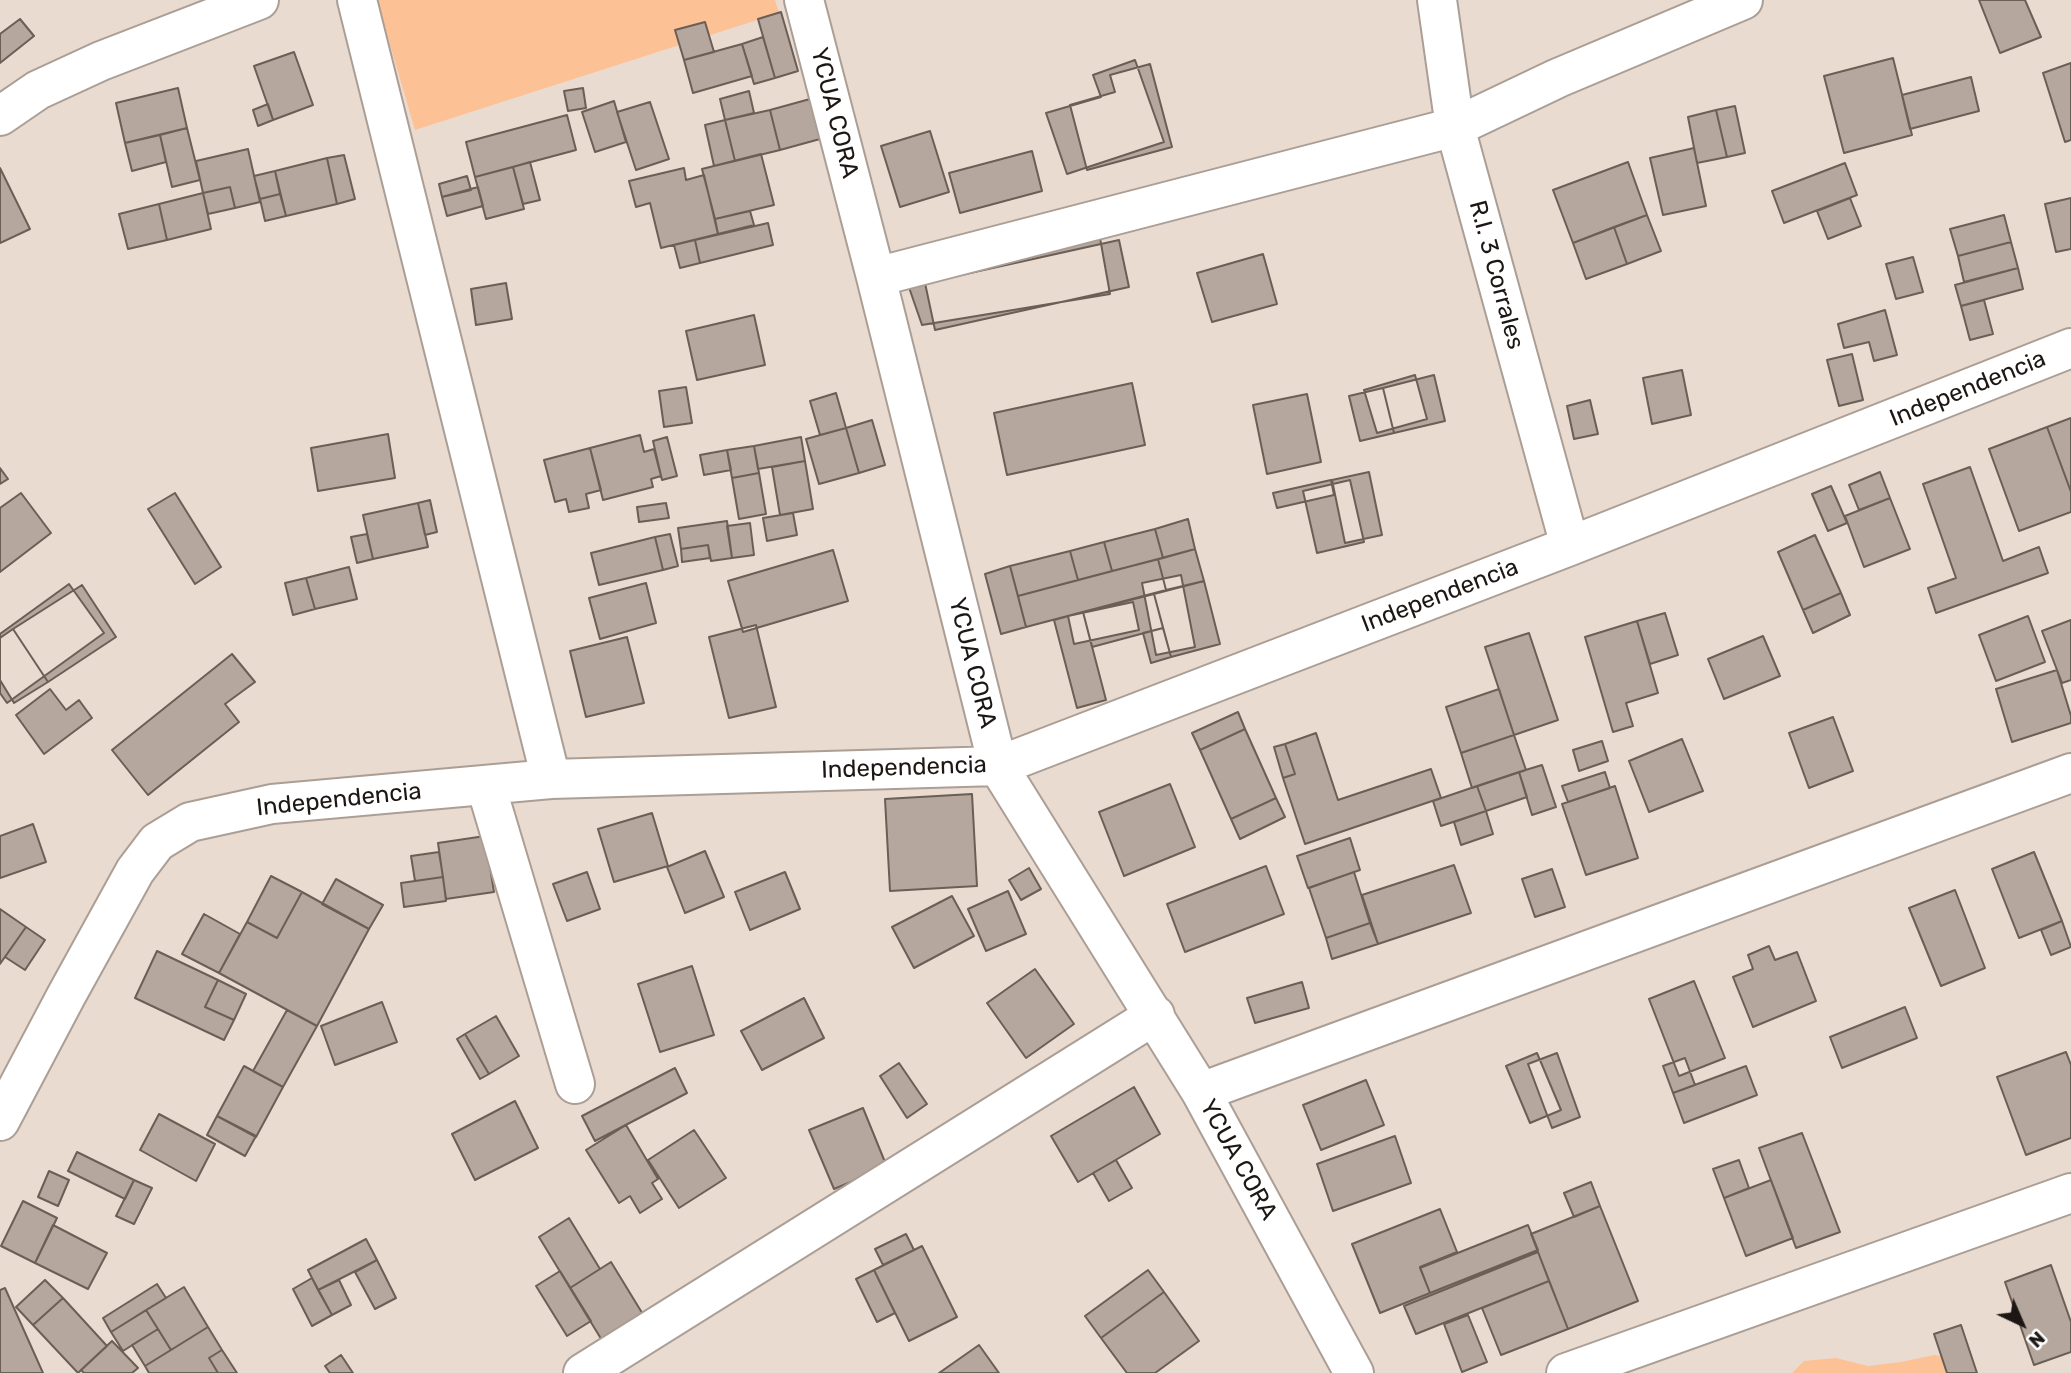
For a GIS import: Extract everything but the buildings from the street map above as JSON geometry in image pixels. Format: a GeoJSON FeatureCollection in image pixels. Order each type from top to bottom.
{"type":"FeatureCollection","features":[{"type":"Feature","properties":{"kind":"street"},"geometry":{"type":"LineString","coordinates":[[0,116],[38,90],[88,67],[259,0]]}},
{"type":"Feature","properties":{"kind":"street"},"geometry":{"type":"LineString","coordinates":[[357,0],[551,779]]}},
{"type":"Feature","properties":{"kind":"street","name":"YCUA CORA"},"geometry":{"type":"LineString","coordinates":[[804,0],[998,766],[1201,1092],[1354,1373]]}},
{"type":"Feature","properties":{"kind":"street","name":"R.I. 3 Corrales"},"geometry":{"type":"LineString","coordinates":[[1437,0],[1455,127],[1570,546]]}},
{"type":"Feature","properties":{"kind":"street"},"geometry":{"type":"LineString","coordinates":[[876,277],[1455,127],[1569,73],[1744,0]]}},
{"type":"Feature","properties":{"kind":"street","name":"Independencia"},"geometry":{"type":"LineString","coordinates":[[0,1121],[135,871],[157,842],[190,822],[272,804],[551,779],[998,766],[1570,546],[2071,348]]}},
{"type":"Feature","properties":{"kind":"street"},"geometry":{"type":"LineString","coordinates":[[1201,1092],[2071,773]]}},
{"type":"Feature","properties":{"kind":"street"},"geometry":{"type":"LineString","coordinates":[[486,786],[575,1084]]}},
{"type":"Feature","properties":{"kind":"street"},"geometry":{"type":"LineString","coordinates":[[583,1373],[1155,1015]]}},
{"type":"Feature","properties":{"kind":"street"},"geometry":{"type":"LineString","coordinates":[[1566,1373],[2071,1193]]}},
{"type":"Feature","properties":{"kind":"shaded area"},"geometry":{"type":"Polygon","coordinates":[[[377,0],[775,0],[779,13],[415,130],[377,0]]]}},
{"type":"Feature","properties":{"kind":"shaded area"},"geometry":{"type":"Polygon","coordinates":[[[1934,1355],[1946,1357],[1954,1373],[1792,1373],[1804,1361],[1836,1358],[1868,1366],[1934,1355]]]}}]}
